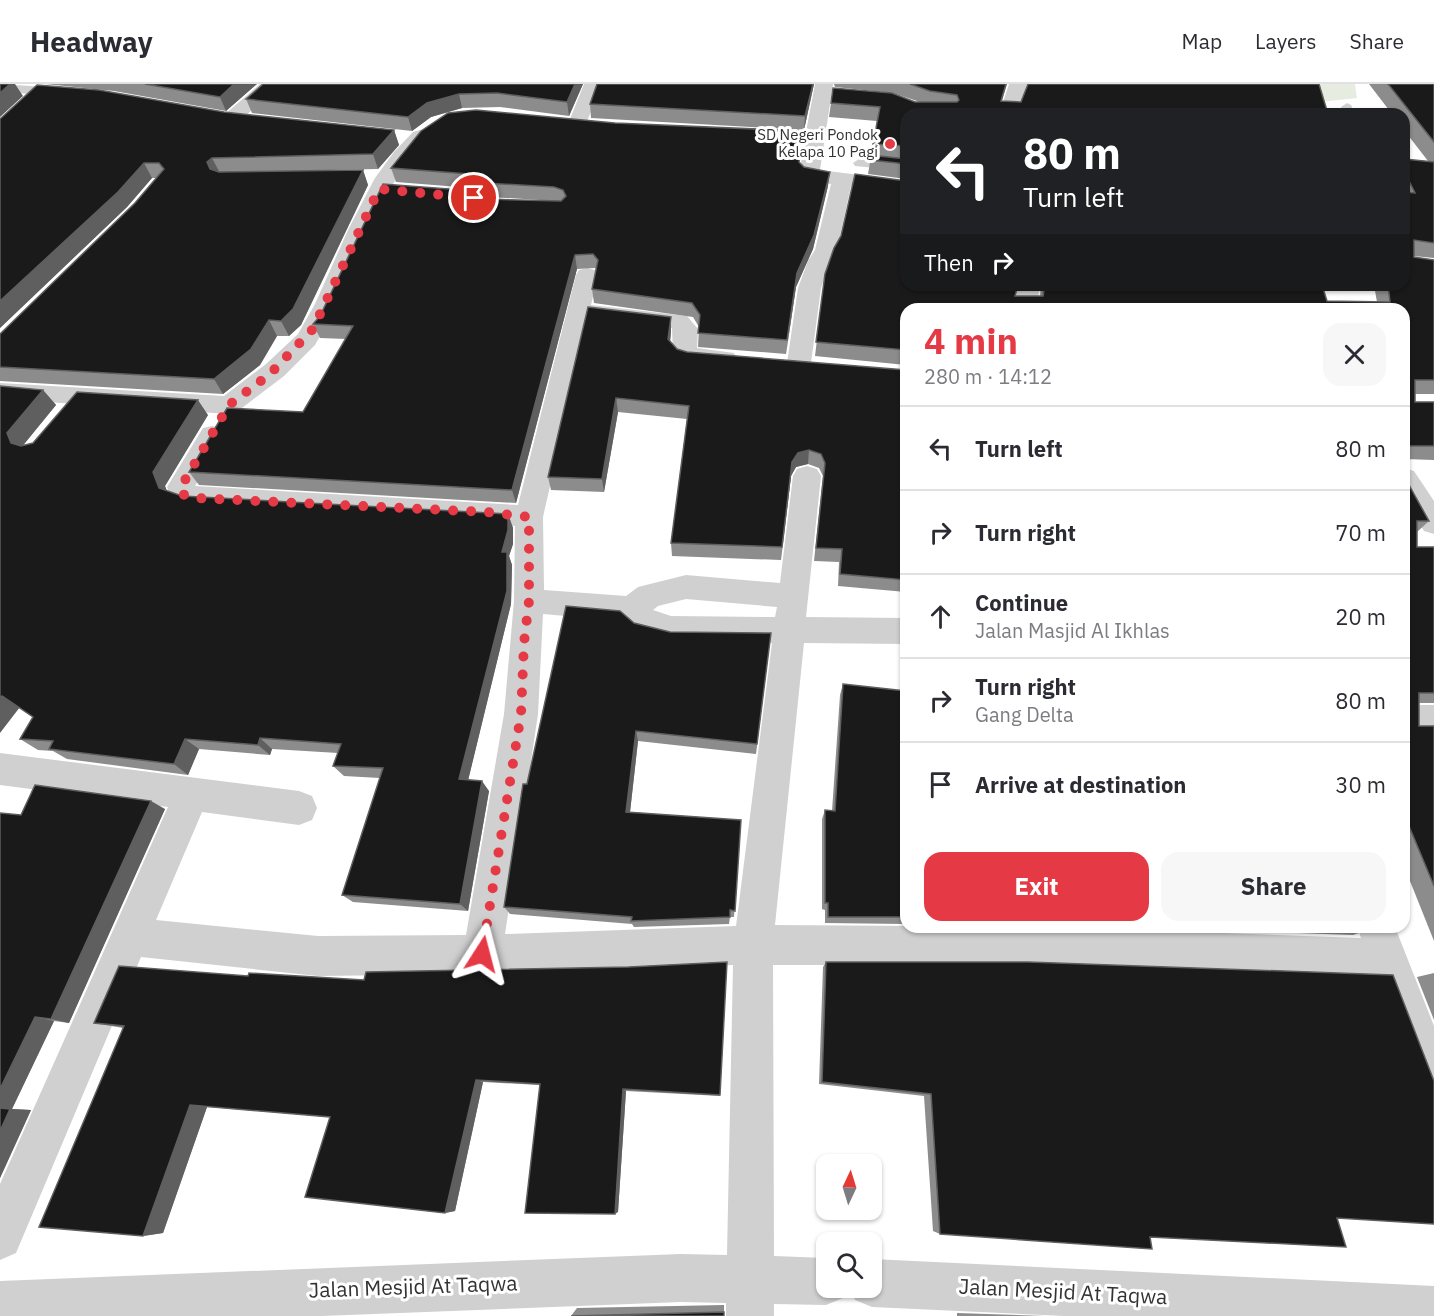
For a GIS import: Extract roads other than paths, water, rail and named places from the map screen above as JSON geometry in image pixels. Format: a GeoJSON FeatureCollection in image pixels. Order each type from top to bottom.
{"type":"FeatureCollection","features":[{"type":"Feature","properties":{"kind":"street"},"geometry":{"type":"LineString","coordinates":[[231,119],[271,84]]}},
{"type":"Feature","properties":{"kind":"street"},"geometry":{"type":"LineString","coordinates":[[577,124],[593,84]]}},
{"type":"Feature","properties":{"kind":"street"},"geometry":{"type":"LineString","coordinates":[[1010,108],[1018,84]]}},
{"type":"Feature","properties":{"kind":"street"},"geometry":{"type":"LineString","coordinates":[[0,86],[97,97]]}},
{"type":"Feature","properties":{"kind":"street"},"geometry":{"type":"LineString","coordinates":[[844,95],[823,88],[809,164],[810,175],[900,186]]}},
{"type":"Feature","properties":{"kind":"street"},"geometry":{"type":"LineString","coordinates":[[26,106],[42,90]]}},
{"type":"Feature","properties":{"kind":"street"},"geometry":{"type":"LineString","coordinates":[[209,115],[254,121]]}},
{"type":"Feature","properties":{"kind":"street"},"geometry":{"type":"LineString","coordinates":[[555,122],[597,126]]}},
{"type":"Feature","properties":{"kind":"street"},"geometry":{"type":"LineString","coordinates":[[415,133],[382,183],[313,329],[270,374],[229,405],[181,487],[182,494],[529,517]]}},
{"type":"Feature","properties":{"kind":"street"},"geometry":{"type":"LineString","coordinates":[[734,134],[815,138]]}},
{"type":"Feature","properties":{"kind":"street"},"geometry":{"type":"LineString","coordinates":[[800,364],[812,278],[819,258],[826,250],[842,179]]}},
{"type":"Feature","properties":{"kind":"street"},"geometry":{"type":"LineString","coordinates":[[482,954],[521,714],[524,643],[529,601],[529,517],[587,275]]}},
{"type":"Feature","properties":{"kind":"street"},"geometry":{"type":"LineString","coordinates":[[578,311],[679,321],[686,329],[683,351],[686,355],[746,361]]}},
{"type":"Feature","properties":{"kind":"street"},"geometry":{"type":"LineString","coordinates":[[0,391],[229,405]]}},
{"type":"Feature","properties":{"kind":"street"},"geometry":{"type":"LineString","coordinates":[[65,416],[82,396]]}},
{"type":"Feature","properties":{"kind":"street"},"geometry":{"type":"LineString","coordinates":[[750,1297],[753,945],[807,476]]}},
{"type":"Feature","properties":{"kind":"street"},"geometry":{"type":"LineString","coordinates":[[1410,492],[1431,540]]}},
{"type":"Feature","properties":{"kind":"street"},"geometry":{"type":"LineString","coordinates":[[529,601],[631,609],[649,597],[686,587],[790,613],[900,630]]}},
{"type":"Feature","properties":{"kind":"street"},"geometry":{"type":"LineString","coordinates":[[1410,720],[1434,720]]}},
{"type":"Feature","properties":{"kind":"street"},"geometry":{"type":"LineString","coordinates":[[2,773],[299,808]]}},
{"type":"Feature","properties":{"kind":"street"},"geometry":{"type":"LineString","coordinates":[[0,1237],[131,938],[189,795]]}},
{"type":"Feature","properties":{"kind":"street"},"geometry":{"type":"LineString","coordinates":[[131,938],[318,957],[753,945],[1382,943],[1434,1080]]}},
{"type":"Feature","properties":{"kind":"street","name":"Jalan Mesjid At Taqwa"},"geometry":{"type":"LineString","coordinates":[[0,1305],[750,1297],[816,1283]]}},
{"type":"Feature","properties":{"kind":"street","name":"Jalan Mesjid At Taqwa"},"geometry":{"type":"LineString","coordinates":[[882,1283],[1434,1310]]}},
{"type":"Feature","properties":{"kind":"lane"},"geometry":{"type":"LineString","coordinates":[[859,163],[900,166]]}},
{"type":"Feature","properties":{"kind":"place","name":"SD Negeri Pondok Kelapa 10 Pagi"},"geometry":{"type":"Point","coordinates":[890,144]}}]}
